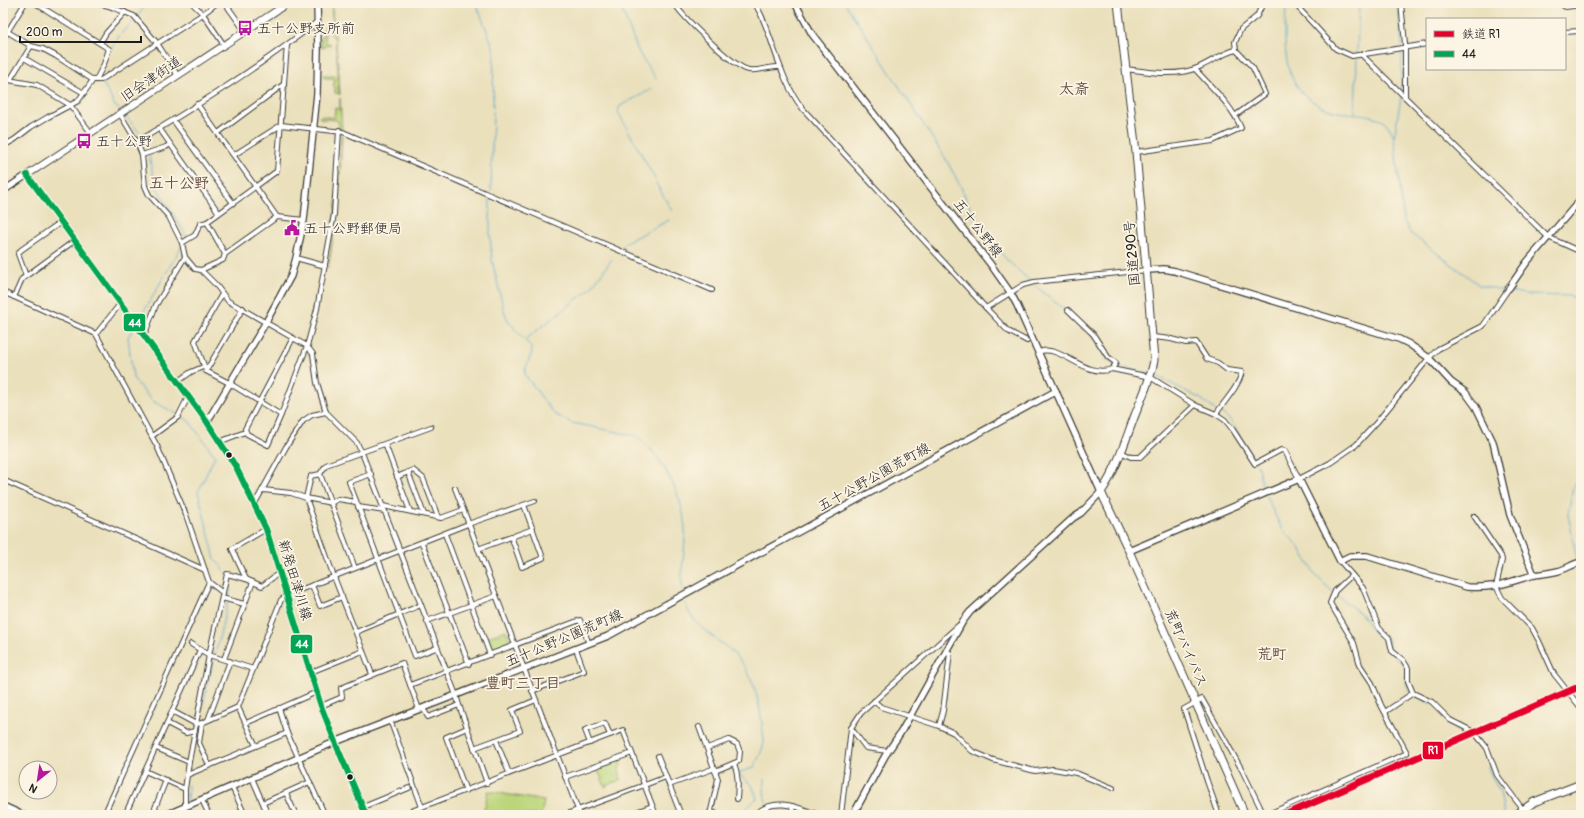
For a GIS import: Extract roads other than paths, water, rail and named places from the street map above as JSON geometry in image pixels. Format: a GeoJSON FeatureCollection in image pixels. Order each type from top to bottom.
{"type":"FeatureCollection","features":[{"type":"Feature","properties":{"kind":"highway","name":"国道290号"},"geometry":{"type":"LineString","coordinates":[[1101,492],[1111,477],[1150,377],[1154,360],[1136,152],[1118,3]]}},
{"type":"Feature","properties":{"kind":"highway","name":"荒町バイパス"},"geometry":{"type":"LineString","coordinates":[[1101,492],[1129,550],[1245,815]]}},
{"type":"Feature","properties":{"kind":"highway"},"geometry":{"type":"LineString","coordinates":[[1520,813],[1534,802],[1581,784]]}},
{"type":"Feature","properties":{"kind":"main road","name":"旧会津街道"},"geometry":{"type":"LineString","coordinates":[[27,175],[288,3]]}},
{"type":"Feature","properties":{"kind":"main road","name":"新発田津川線"},"geometry":{"type":"LineString","coordinates":[[27,175],[207,422],[236,468],[266,529],[321,706],[363,813]]}},
{"type":"Feature","properties":{"kind":"street"},"geometry":{"type":"LineString","coordinates":[[3,39],[25,3]]}},
{"type":"Feature","properties":{"kind":"street"},"geometry":{"type":"LineString","coordinates":[[3,146],[14,140],[30,127],[78,101],[95,80],[104,64],[109,49],[35,3]]}},
{"type":"Feature","properties":{"kind":"street"},"geometry":{"type":"LineString","coordinates":[[97,3],[109,4],[134,16],[157,44],[178,76]]}},
{"type":"Feature","properties":{"kind":"street"},"geometry":{"type":"LineString","coordinates":[[192,3],[203,14],[224,45]]}},
{"type":"Feature","properties":{"kind":"street"},"geometry":{"type":"LineString","coordinates":[[3,29],[31,46],[43,49],[56,56],[95,80],[101,80],[203,14],[217,3]]}},
{"type":"Feature","properties":{"kind":"street"},"geometry":{"type":"LineString","coordinates":[[225,3],[245,31]]}},
{"type":"Feature","properties":{"kind":"street"},"geometry":{"type":"LineString","coordinates":[[207,422],[266,322],[291,276],[296,258],[304,220],[317,94],[317,3]]}},
{"type":"Feature","properties":{"kind":"street"},"geometry":{"type":"LineString","coordinates":[[674,3],[700,33],[740,66],[748,70],[759,70],[773,66],[779,67]]}},
{"type":"Feature","properties":{"kind":"street"},"geometry":{"type":"LineString","coordinates":[[755,3],[762,17],[779,67],[803,109],[1008,331],[1027,341]]}},
{"type":"Feature","properties":{"kind":"street","name":"五十公野線"},"geometry":{"type":"LineString","coordinates":[[795,3],[812,34],[991,265],[1010,292],[1039,352],[1101,492]]}},
{"type":"Feature","properties":{"kind":"street"},"geometry":{"type":"LineString","coordinates":[[1236,116],[1265,94],[1253,68],[1236,50],[1235,42],[1241,29],[1257,16],[1263,3]]}},
{"type":"Feature","properties":{"kind":"street"},"geometry":{"type":"LineString","coordinates":[[1294,3],[1336,49],[1352,56],[1426,44]]}},
{"type":"Feature","properties":{"kind":"street"},"geometry":{"type":"LineString","coordinates":[[1401,3],[1405,47],[1405,97]]}},
{"type":"Feature","properties":{"kind":"street"},"geometry":{"type":"LineString","coordinates":[[1560,3],[1565,7],[1581,5]]}},
{"type":"Feature","properties":{"kind":"street"},"geometry":{"type":"LineString","coordinates":[[100,43],[106,33],[125,12]]}},
{"type":"Feature","properties":{"kind":"street"},"geometry":{"type":"LineString","coordinates":[[136,142],[173,120],[287,45],[318,21]]}},
{"type":"Feature","properties":{"kind":"street"},"geometry":{"type":"LineString","coordinates":[[1566,32],[1579,31],[1581,29]]}},
{"type":"Feature","properties":{"kind":"street"},"geometry":{"type":"LineString","coordinates":[[182,243],[195,236],[200,224],[207,222],[219,214],[277,171],[287,45]]}},
{"type":"Feature","properties":{"kind":"street"},"geometry":{"type":"LineString","coordinates":[[10,80],[31,46]]}},
{"type":"Feature","properties":{"kind":"street"},"geometry":{"type":"LineString","coordinates":[[1126,69],[1152,73],[1176,72],[1195,69],[1228,52],[1236,50]]}},
{"type":"Feature","properties":{"kind":"street"},"geometry":{"type":"LineString","coordinates":[[1362,55],[1548,237],[1581,252]]}},
{"type":"Feature","properties":{"kind":"street"},"geometry":{"type":"LineString","coordinates":[[24,58],[84,93]]}},
{"type":"Feature","properties":{"kind":"street"},"geometry":{"type":"LineString","coordinates":[[1136,152],[1218,140],[1241,128],[1236,116],[1218,92],[1195,69]]}},
{"type":"Feature","properties":{"kind":"street"},"geometry":{"type":"LineString","coordinates":[[3,79],[37,85],[70,106],[92,133]]}},
{"type":"Feature","properties":{"kind":"street"},"geometry":{"type":"LineString","coordinates":[[218,133],[284,84]]}},
{"type":"Feature","properties":{"kind":"street"},"geometry":{"type":"LineString","coordinates":[[197,104],[277,217]]}},
{"type":"Feature","properties":{"kind":"street"},"geometry":{"type":"LineString","coordinates":[[120,114],[142,155],[145,186],[149,195],[169,217],[182,243],[185,257],[195,268],[201,270],[228,300],[307,346],[313,354],[317,383],[326,412],[357,443],[362,453],[421,605],[436,648],[456,695],[487,783]]}},
{"type":"Feature","properties":{"kind":"street"},"geometry":{"type":"LineString","coordinates":[[173,120],[233,203]]}},
{"type":"Feature","properties":{"kind":"street"},"geometry":{"type":"LineString","coordinates":[[234,155],[281,125],[338,130],[712,290]]}},
{"type":"Feature","properties":{"kind":"street"},"geometry":{"type":"LineString","coordinates":[[159,128],[219,214]]}},
{"type":"Feature","properties":{"kind":"street"},"geometry":{"type":"LineString","coordinates":[[245,432],[268,445],[307,346],[317,309],[334,214],[338,130]]}},
{"type":"Feature","properties":{"kind":"street"},"geometry":{"type":"LineString","coordinates":[[142,155],[166,147],[170,144]]}},
{"type":"Feature","properties":{"kind":"street"},"geometry":{"type":"LineString","coordinates":[[3,191],[27,175]]}},
{"type":"Feature","properties":{"kind":"street"},"geometry":{"type":"LineString","coordinates":[[1129,550],[1299,479],[1330,463],[1356,444],[1377,422],[1438,349],[1483,326],[1487,322],[1500,300],[1527,262],[1581,199]]}},
{"type":"Feature","properties":{"kind":"street"},"geometry":{"type":"LineString","coordinates":[[201,270],[223,260],[225,254],[277,217],[304,220]]}},
{"type":"Feature","properties":{"kind":"street"},"geometry":{"type":"LineString","coordinates":[[26,276],[18,254],[21,250],[61,222]]}},
{"type":"Feature","properties":{"kind":"street"},"geometry":{"type":"LineString","coordinates":[[207,222],[225,254]]}},
{"type":"Feature","properties":{"kind":"street"},"geometry":{"type":"LineString","coordinates":[[14,297],[22,279],[74,241]]}},
{"type":"Feature","properties":{"kind":"street"},"geometry":{"type":"LineString","coordinates":[[144,336],[156,305],[185,257]]}},
{"type":"Feature","properties":{"kind":"street"},"geometry":{"type":"LineString","coordinates":[[296,258],[325,266]]}},
{"type":"Feature","properties":{"kind":"street"},"geometry":{"type":"LineString","coordinates":[[986,308],[1010,292],[1023,285],[1034,282],[1164,269],[1175,271],[1399,339],[1429,358],[1450,382],[1465,392],[1476,407],[1493,442],[1510,515],[1534,576]]}},
{"type":"Feature","properties":{"kind":"street"},"geometry":{"type":"LineString","coordinates":[[3,292],[96,334],[152,436],[186,515],[209,582],[222,595],[244,604]]}},
{"type":"Feature","properties":{"kind":"street"},"geometry":{"type":"LineString","coordinates":[[222,294],[195,341],[205,369],[281,415]]}},
{"type":"Feature","properties":{"kind":"street"},"geometry":{"type":"LineString","coordinates":[[96,334],[120,304]]}},
{"type":"Feature","properties":{"kind":"street"},"geometry":{"type":"LineString","coordinates":[[177,382],[191,372],[205,369],[243,308]]}},
{"type":"Feature","properties":{"kind":"street"},"geometry":{"type":"LineString","coordinates":[[1068,310],[1093,334],[1108,357],[1116,363],[1112,369]]}},
{"type":"Feature","properties":{"kind":"street"},"geometry":{"type":"LineString","coordinates":[[1152,337],[1171,339],[1186,343],[1196,342],[1207,359],[1218,363],[1228,370],[1242,372],[1239,383],[1216,414]]}},
{"type":"Feature","properties":{"kind":"street"},"geometry":{"type":"LineString","coordinates":[[245,432],[245,429],[293,338]]}},
{"type":"Feature","properties":{"kind":"street"},"geometry":{"type":"LineString","coordinates":[[1039,352],[1048,350],[1093,370],[1112,369],[1150,377],[1195,405],[1216,414],[1225,420],[1254,464],[1281,450],[1285,451],[1340,561],[1363,588],[1379,628],[1389,638],[1392,651],[1403,660],[1408,668],[1408,680],[1413,693],[1432,702],[1450,720],[1472,730],[1487,748],[1497,775],[1516,799],[1520,813]]}},
{"type":"Feature","properties":{"kind":"street","name":"五十公野公園荒町線"},"geometry":{"type":"LineString","coordinates":[[166,815],[335,742],[608,636],[1056,391]]}},
{"type":"Feature","properties":{"kind":"street"},"geometry":{"type":"LineString","coordinates":[[152,436],[178,417],[188,397]]}},
{"type":"Feature","properties":{"kind":"street"},"geometry":{"type":"LineString","coordinates":[[1121,452],[1131,457],[1140,457],[1195,405]]}},
{"type":"Feature","properties":{"kind":"street"},"geometry":{"type":"LineString","coordinates":[[254,505],[286,446],[303,421],[312,415],[326,412]]}},
{"type":"Feature","properties":{"kind":"street"},"geometry":{"type":"LineString","coordinates":[[372,674],[334,577],[306,498],[311,476],[320,474],[326,465],[431,427]]}},
{"type":"Feature","properties":{"kind":"street"},"geometry":{"type":"LineString","coordinates":[[220,442],[245,432]]}},
{"type":"Feature","properties":{"kind":"street"},"geometry":{"type":"LineString","coordinates":[[385,444],[410,512]]}},
{"type":"Feature","properties":{"kind":"street"},"geometry":{"type":"LineString","coordinates":[[397,477],[413,470],[423,478],[438,517]]}},
{"type":"Feature","properties":{"kind":"street"},"geometry":{"type":"LineString","coordinates":[[408,472],[424,514]]}},
{"type":"Feature","properties":{"kind":"street"},"geometry":{"type":"LineString","coordinates":[[320,474],[355,568]]}},
{"type":"Feature","properties":{"kind":"street"},"geometry":{"type":"LineString","coordinates":[[371,474],[349,482],[356,502],[415,656],[436,648]]}},
{"type":"Feature","properties":{"kind":"street"},"geometry":{"type":"LineString","coordinates":[[3,480],[205,570]]}},
{"type":"Feature","properties":{"kind":"street"},"geometry":{"type":"LineString","coordinates":[[455,488],[580,815]]}},
{"type":"Feature","properties":{"kind":"street"},"geometry":{"type":"LineString","coordinates":[[263,490],[290,493],[331,503],[338,499],[356,502]]}},
{"type":"Feature","properties":{"kind":"street"},"geometry":{"type":"LineString","coordinates":[[854,815],[887,751],[901,732],[962,623],[970,612],[1073,518],[1081,513],[1101,492]]}},
{"type":"Feature","properties":{"kind":"street"},"geometry":{"type":"LineString","coordinates":[[172,711],[196,724],[202,723],[238,706],[281,600],[287,595],[468,524],[535,501]]}},
{"type":"Feature","properties":{"kind":"street"},"geometry":{"type":"LineString","coordinates":[[511,536],[522,567],[543,558],[524,505]]}},
{"type":"Feature","properties":{"kind":"street"},"geometry":{"type":"LineString","coordinates":[[358,507],[410,512],[441,518],[463,510]]}},
{"type":"Feature","properties":{"kind":"street"},"geometry":{"type":"LineString","coordinates":[[1474,516],[1501,556],[1502,560],[1496,586],[1502,598],[1532,628],[1540,641],[1554,674],[1581,708]]}},
{"type":"Feature","properties":{"kind":"street"},"geometry":{"type":"LineString","coordinates":[[246,579],[232,550],[266,529]]}},
{"type":"Feature","properties":{"kind":"street"},"geometry":{"type":"LineString","coordinates":[[478,549],[533,529]]}},
{"type":"Feature","properties":{"kind":"street"},"geometry":{"type":"LineString","coordinates":[[445,534],[490,655]]}},
{"type":"Feature","properties":{"kind":"street"},"geometry":{"type":"LineString","coordinates":[[422,543],[469,664]]}},
{"type":"Feature","properties":{"kind":"street"},"geometry":{"type":"LineString","coordinates":[[1340,561],[1350,556],[1367,556],[1467,586],[1483,588],[1560,570],[1572,564],[1581,562]]}},
{"type":"Feature","properties":{"kind":"street"},"geometry":{"type":"LineString","coordinates":[[186,815],[185,789],[189,762],[209,655],[227,576],[246,579],[262,586],[280,572]]}},
{"type":"Feature","properties":{"kind":"street"},"geometry":{"type":"LineString","coordinates":[[1219,815],[1184,709],[1202,699],[1242,770],[1265,815],[1407,753],[1385,712],[1372,682],[1360,665],[1354,643],[1330,603],[1335,591],[1352,574]]}},
{"type":"Feature","properties":{"kind":"street"},"geometry":{"type":"LineString","coordinates":[[104,815],[209,582]]}},
{"type":"Feature","properties":{"kind":"street"},"geometry":{"type":"LineString","coordinates":[[224,659],[253,582]]}},
{"type":"Feature","properties":{"kind":"street"},"geometry":{"type":"LineString","coordinates":[[312,585],[320,606],[342,597]]}},
{"type":"Feature","properties":{"kind":"street"},"geometry":{"type":"LineString","coordinates":[[427,621],[496,596]]}},
{"type":"Feature","properties":{"kind":"street"},"geometry":{"type":"LineString","coordinates":[[356,632],[421,605]]}},
{"type":"Feature","properties":{"kind":"street"},"geometry":{"type":"LineString","coordinates":[[410,685],[469,664],[580,620],[589,644]]}},
{"type":"Feature","properties":{"kind":"street"},"geometry":{"type":"LineString","coordinates":[[841,815],[851,728],[861,713],[962,623]]}},
{"type":"Feature","properties":{"kind":"street"},"geometry":{"type":"LineString","coordinates":[[191,644],[209,655],[253,669]]}},
{"type":"Feature","properties":{"kind":"street"},"geometry":{"type":"LineString","coordinates":[[532,691],[584,671],[576,649]]}},
{"type":"Feature","properties":{"kind":"street"},"geometry":{"type":"LineString","coordinates":[[125,815],[200,650]]}},
{"type":"Feature","properties":{"kind":"street"},"geometry":{"type":"LineString","coordinates":[[311,672],[363,651]]}},
{"type":"Feature","properties":{"kind":"street"},"geometry":{"type":"LineString","coordinates":[[939,726],[943,711],[950,653],[946,651]]}},
{"type":"Feature","properties":{"kind":"street"},"geometry":{"type":"LineString","coordinates":[[208,720],[230,661]]}},
{"type":"Feature","properties":{"kind":"street"},"geometry":{"type":"LineString","coordinates":[[321,706],[342,697],[341,688],[402,663],[419,709],[424,710],[428,717],[459,706]]}},
{"type":"Feature","properties":{"kind":"street"},"geometry":{"type":"LineString","coordinates":[[246,723],[317,692]]}},
{"type":"Feature","properties":{"kind":"street"},"geometry":{"type":"LineString","coordinates":[[1385,712],[1413,693]]}},
{"type":"Feature","properties":{"kind":"street"},"geometry":{"type":"LineString","coordinates":[[474,748],[520,731],[512,710],[536,700]]}},
{"type":"Feature","properties":{"kind":"street"},"geometry":{"type":"LineString","coordinates":[[874,701],[881,707],[939,726],[954,733],[972,751],[993,760],[1035,771],[1053,769],[1076,773],[1113,788]]}},
{"type":"Feature","properties":{"kind":"street"},"geometry":{"type":"LineString","coordinates":[[238,706],[256,746]]}},
{"type":"Feature","properties":{"kind":"street"},"geometry":{"type":"LineString","coordinates":[[279,708],[287,732],[325,815]]}},
{"type":"Feature","properties":{"kind":"street"},"geometry":{"type":"LineString","coordinates":[[390,720],[422,807]]}},
{"type":"Feature","properties":{"kind":"street"},"geometry":{"type":"LineString","coordinates":[[167,723],[186,733],[195,731]]}},
{"type":"Feature","properties":{"kind":"street"},"geometry":{"type":"LineString","coordinates":[[202,723],[199,743],[209,765]]}},
{"type":"Feature","properties":{"kind":"street"},"geometry":{"type":"LineString","coordinates":[[590,743],[585,730],[605,723],[610,735]]}},
{"type":"Feature","properties":{"kind":"street"},"geometry":{"type":"LineString","coordinates":[[699,727],[718,779],[710,814],[724,815]]}},
{"type":"Feature","properties":{"kind":"street"},"geometry":{"type":"LineString","coordinates":[[466,791],[446,737],[467,728]]}},
{"type":"Feature","properties":{"kind":"street"},"geometry":{"type":"LineString","coordinates":[[851,728],[866,748],[887,751]]}},
{"type":"Feature","properties":{"kind":"street"},"geometry":{"type":"LineString","coordinates":[[400,815],[623,730],[656,815]]}},
{"type":"Feature","properties":{"kind":"street"},"geometry":{"type":"LineString","coordinates":[[187,775],[287,732]]}},
{"type":"Feature","properties":{"kind":"street"},"geometry":{"type":"LineString","coordinates":[[496,740],[509,773]]}},
{"type":"Feature","properties":{"kind":"street"},"geometry":{"type":"LineString","coordinates":[[669,785],[739,761],[740,752],[737,744],[732,741],[729,740],[707,748]]}},
{"type":"Feature","properties":{"kind":"street"},"geometry":{"type":"LineString","coordinates":[[156,748],[189,762]]}},
{"type":"Feature","properties":{"kind":"street"},"geometry":{"type":"LineString","coordinates":[[565,777],[632,753]]}},
{"type":"Feature","properties":{"kind":"street"},"geometry":{"type":"LineString","coordinates":[[658,756],[681,815]]}},
{"type":"Feature","properties":{"kind":"street"},"geometry":{"type":"LineString","coordinates":[[734,763],[739,784],[737,799]]}},
{"type":"Feature","properties":{"kind":"street"},"geometry":{"type":"LineString","coordinates":[[145,771],[185,789]]}},
{"type":"Feature","properties":{"kind":"street"},"geometry":{"type":"LineString","coordinates":[[564,815],[666,777]]}},
{"type":"Feature","properties":{"kind":"street"},"geometry":{"type":"LineString","coordinates":[[252,778],[268,815]]}},
{"type":"Feature","properties":{"kind":"street"},"geometry":{"type":"LineString","coordinates":[[158,815],[155,808],[166,780]]}},
{"type":"Feature","properties":{"kind":"street"},"geometry":{"type":"LineString","coordinates":[[263,803],[310,782]]}},
{"type":"Feature","properties":{"kind":"street"},"geometry":{"type":"LineString","coordinates":[[232,787],[244,813],[235,815]]}},
{"type":"Feature","properties":{"kind":"street"},"geometry":{"type":"LineString","coordinates":[[363,813],[409,788]]}},
{"type":"Feature","properties":{"kind":"street"},"geometry":{"type":"LineString","coordinates":[[286,793],[296,815]]}},
{"type":"Feature","properties":{"kind":"street"},"geometry":{"type":"LineString","coordinates":[[202,800],[209,815]]}},
{"type":"Feature","properties":{"kind":"street"},"geometry":{"type":"LineString","coordinates":[[755,815],[762,808],[787,804],[819,815]]}},
{"type":"Feature","properties":{"kind":"street"},"geometry":{"type":"LineString","coordinates":[[3,806],[23,815]]}},
{"type":"Feature","properties":{"kind":"street"},"geometry":{"type":"LineString","coordinates":[[628,815],[652,806]]}},
{"type":"Feature","properties":{"kind":"street"},"geometry":{"type":"LineString","coordinates":[[792,806],[793,815]]}},
{"type":"Feature","properties":{"kind":"street"},"geometry":{"type":"LineString","coordinates":[[767,807],[770,815]]}},
{"type":"Feature","properties":{"kind":"waterway"},"geometry":{"type":"LineString","coordinates":[[137,16],[148,3]]}},
{"type":"Feature","properties":{"kind":"waterway"},"geometry":{"type":"LineString","coordinates":[[476,3],[494,49],[493,108]]}},
{"type":"Feature","properties":{"kind":"waterway"},"geometry":{"type":"LineString","coordinates":[[619,3],[639,53],[656,79]]}},
{"type":"Feature","properties":{"kind":"waterway"},"geometry":{"type":"LineString","coordinates":[[845,3],[944,156],[961,187],[975,219],[1007,260],[1030,281]]}},
{"type":"Feature","properties":{"kind":"waterway"},"geometry":{"type":"LineString","coordinates":[[1284,3],[1286,7],[1286,56],[1291,74],[1298,88],[1312,101],[1328,109],[1343,113],[1369,116],[1384,122],[1390,128],[1394,138],[1404,221],[1410,233],[1479,285],[1506,291]]}},
{"type":"Feature","properties":{"kind":"waterway"},"geometry":{"type":"LineString","coordinates":[[1357,54],[1359,3]]}},
{"type":"Feature","properties":{"kind":"waterway"},"geometry":{"type":"LineString","coordinates":[[1398,3],[1402,46]]}},
{"type":"Feature","properties":{"kind":"waterway"},"geometry":{"type":"LineString","coordinates":[[111,49],[119,36],[135,19]]}},
{"type":"Feature","properties":{"kind":"waterway"},"geometry":{"type":"LineString","coordinates":[[1401,88],[1402,49]]}},
{"type":"Feature","properties":{"kind":"waterway"},"geometry":{"type":"LineString","coordinates":[[1355,112],[1357,58]]}},
{"type":"Feature","properties":{"kind":"waterway"},"geometry":{"type":"LineString","coordinates":[[102,81],[115,106],[120,110]]}},
{"type":"Feature","properties":{"kind":"waterway"},"geometry":{"type":"LineString","coordinates":[[652,89],[620,106],[618,112],[655,179]]}},
{"type":"Feature","properties":{"kind":"waterway"},"geometry":{"type":"LineString","coordinates":[[1394,138],[1401,97]]}},
{"type":"Feature","properties":{"kind":"waterway"},"geometry":{"type":"LineString","coordinates":[[491,191],[493,112]]}},
{"type":"Feature","properties":{"kind":"waterway"},"geometry":{"type":"LineString","coordinates":[[124,114],[143,137]]}},
{"type":"Feature","properties":{"kind":"waterway"},"geometry":{"type":"LineString","coordinates":[[144,140],[148,150]]}},
{"type":"Feature","properties":{"kind":"waterway"},"geometry":{"type":"LineString","coordinates":[[149,155],[155,185],[186,235],[185,239]]}},
{"type":"Feature","properties":{"kind":"waterway"},"geometry":{"type":"LineString","coordinates":[[656,183],[672,211]]}},
{"type":"Feature","properties":{"kind":"waterway"},"geometry":{"type":"LineString","coordinates":[[490,197],[490,235],[492,260],[504,311],[508,320],[531,347],[532,352],[525,370],[525,375],[554,414],[572,423],[637,436],[655,454],[676,491],[684,517],[685,537],[682,577],[683,593]]}},
{"type":"Feature","properties":{"kind":"waterway"},"geometry":{"type":"LineString","coordinates":[[652,229],[669,220]]}},
{"type":"Feature","properties":{"kind":"waterway"},"geometry":{"type":"LineString","coordinates":[[620,248],[626,242],[648,231]]}},
{"type":"Feature","properties":{"kind":"waterway"},"geometry":{"type":"LineString","coordinates":[[138,322],[181,247]]}},
{"type":"Feature","properties":{"kind":"waterway"},"geometry":{"type":"LineString","coordinates":[[526,339],[591,288],[612,259]]}},
{"type":"Feature","properties":{"kind":"waterway"},"geometry":{"type":"LineString","coordinates":[[1034,285],[1070,314]]}},
{"type":"Feature","properties":{"kind":"waterway"},"geometry":{"type":"LineString","coordinates":[[1509,291],[1531,295],[1570,296],[1581,301]]}},
{"type":"Feature","properties":{"kind":"waterway"},"geometry":{"type":"LineString","coordinates":[[135,326],[128,337],[133,378],[152,401],[177,414]]}},
{"type":"Feature","properties":{"kind":"waterway"},"geometry":{"type":"LineString","coordinates":[[1091,335],[1112,364]]}},
{"type":"Feature","properties":{"kind":"waterway"},"geometry":{"type":"LineString","coordinates":[[1117,366],[1147,373]]}},
{"type":"Feature","properties":{"kind":"waterway"},"geometry":{"type":"LineString","coordinates":[[1155,375],[1201,399],[1215,410]]}},
{"type":"Feature","properties":{"kind":"waterway"},"geometry":{"type":"LineString","coordinates":[[1220,412],[1230,420],[1248,449]]}},
{"type":"Feature","properties":{"kind":"waterway"},"geometry":{"type":"LineString","coordinates":[[180,415],[189,421],[215,456],[198,492],[215,559],[226,574]]}},
{"type":"Feature","properties":{"kind":"waterway"},"geometry":{"type":"LineString","coordinates":[[1252,455],[1255,461]]}},
{"type":"Feature","properties":{"kind":"waterway"},"geometry":{"type":"LineString","coordinates":[[1257,465],[1264,491]]}},
{"type":"Feature","properties":{"kind":"waterway"},"geometry":{"type":"LineString","coordinates":[[1577,560],[1568,514],[1573,487],[1581,475]]}},
{"type":"Feature","properties":{"kind":"waterway"},"geometry":{"type":"LineString","coordinates":[[1266,496],[1282,529],[1298,545],[1316,576],[1333,592]]}},
{"type":"Feature","properties":{"kind":"waterway"},"geometry":{"type":"LineString","coordinates":[[1579,565],[1581,570]]}},
{"type":"Feature","properties":{"kind":"waterway"},"geometry":{"type":"LineString","coordinates":[[228,579],[231,588],[229,598]]}},
{"type":"Feature","properties":{"kind":"waterway"},"geometry":{"type":"LineString","coordinates":[[1335,594],[1361,614],[1375,634],[1387,639],[1390,649]]}},
{"type":"Feature","properties":{"kind":"waterway"},"geometry":{"type":"LineString","coordinates":[[684,598],[690,615],[702,628],[738,657],[749,674],[756,693],[764,742],[754,768],[740,772],[741,776],[752,785],[757,798],[740,815]]}},
{"type":"Feature","properties":{"kind":"waterway"},"geometry":{"type":"LineString","coordinates":[[215,655],[228,602]]}},
{"type":"Feature","properties":{"kind":"waterway"},"geometry":{"type":"LineString","coordinates":[[1391,652],[1402,662],[1405,667],[1406,682],[1410,691]]}},
{"type":"Feature","properties":{"kind":"waterway"},"geometry":{"type":"LineString","coordinates":[[200,715],[214,658]]}},
{"type":"Feature","properties":{"kind":"waterway"},"geometry":{"type":"LineString","coordinates":[[1422,699],[1431,704]]}},
{"type":"Feature","properties":{"kind":"waterway"},"geometry":{"type":"LineString","coordinates":[[1453,724],[1465,731],[1479,743],[1489,760]]}},
{"type":"Feature","properties":{"kind":"waterway"},"geometry":{"type":"LineString","coordinates":[[1490,763],[1488,769],[1500,792],[1504,815]]}},
{"type":"Feature","properties":{"kind":"waterway"},"geometry":{"type":"LineString","coordinates":[[765,779],[764,791],[766,802]]}},
{"type":"Feature","properties":{"kind":"waterway"},"geometry":{"type":"LineString","coordinates":[[187,804],[188,785]]}},
{"type":"Feature","properties":{"kind":"waterway"},"geometry":{"type":"LineString","coordinates":[[188,809],[190,815]]}},
{"type":"Feature","properties":{"kind":"rail line","name":"R1"},"geometry":{"type":"LineString","coordinates":[[1285,815],[1581,686]]}},
{"type":"Feature","properties":{"kind":"place","name":"五十公野支所前"},"geometry":{"type":"Point","coordinates":[245,28]}},
{"type":"Feature","properties":{"kind":"place","name":"五十公野"},"geometry":{"type":"Point","coordinates":[84,141]}},
{"type":"Feature","properties":{"kind":"place","name":"五十公野郵便局"},"geometry":{"type":"Point","coordinates":[292,228]}},
{"type":"Feature","properties":{"kind":"district","name":"太斎"},"geometry":{"type":"Point","coordinates":[1074,89]}},
{"type":"Feature","properties":{"kind":"district","name":"五十公野"},"geometry":{"type":"Point","coordinates":[179,183]}},
{"type":"Feature","properties":{"kind":"district","name":"荒町"},"geometry":{"type":"Point","coordinates":[1272,654]}},
{"type":"Feature","properties":{"kind":"district","name":"豊町三丁目"},"geometry":{"type":"Point","coordinates":[523,683]}}]}
